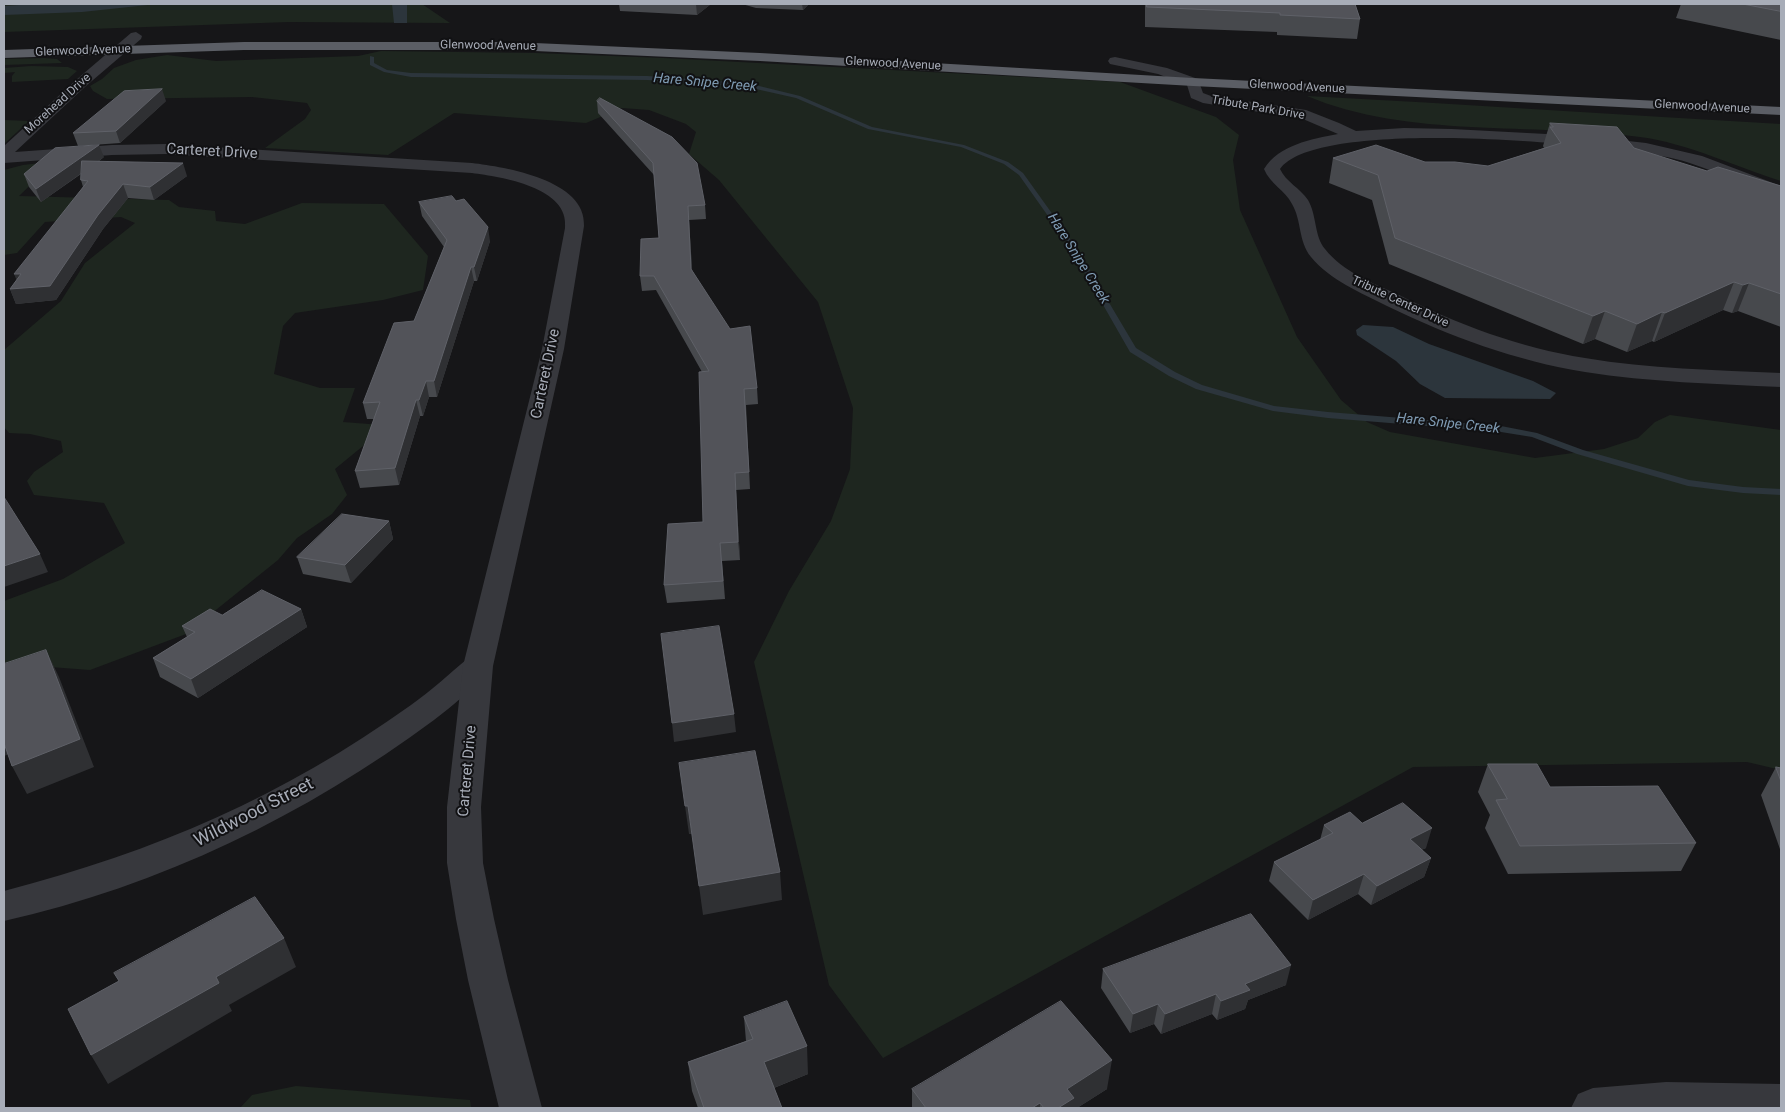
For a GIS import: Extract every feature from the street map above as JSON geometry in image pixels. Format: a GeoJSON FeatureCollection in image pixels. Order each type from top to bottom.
{"type":"FeatureCollection","features":[{"type":"Feature","properties":{"kind":"highway"},"geometry":{"type":"LineString","coordinates":[[146,36],[334,32]]}},
{"type":"Feature","properties":{"kind":"highway","name":"Glenwood Avenue"},"geometry":{"type":"LineString","coordinates":[[426,32],[551,34]]}},
{"type":"Feature","properties":{"kind":"highway","name":"Glenwood Avenue"},"geometry":{"type":"LineString","coordinates":[[4,54],[119,43],[244,46],[521,46],[760,56],[1193,82],[1781,111]]}},
{"type":"Feature","properties":{"kind":"highway"},"geometry":{"type":"LineString","coordinates":[[1110,61],[1183,65]]}},
{"type":"Feature","properties":{"kind":"street","name":"Morehead Drive"},"geometry":{"type":"LineString","coordinates":[[4,156],[81,83],[119,43],[146,36]]}},
{"type":"Feature","properties":{"kind":"street","name":"Tribute Park Drive"},"geometry":{"type":"LineString","coordinates":[[1110,61],[1162,71],[1193,82],[1196,95],[1208,100],[1306,115],[1353,136]]}},
{"type":"Feature","properties":{"kind":"street","name":"Tribute Center Drive"},"geometry":{"type":"LineString","coordinates":[[1781,192],[1693,159],[1640,147],[1587,141],[1433,132],[1398,132],[1353,136],[1282,156],[1275,162],[1272,169],[1274,177],[1299,200],[1305,216],[1309,239],[1317,252],[1350,279],[1427,316],[1505,345],[1547,358],[1585,365],[1630,370],[1781,380]]}},
{"type":"Feature","properties":{"kind":"street","name":"Carteret Drive"},"geometry":{"type":"LineString","coordinates":[[4,156],[166,149],[411,163],[490,170],[511,174],[541,185],[563,198],[575,219],[553,349],[478,666],[464,807],[465,863],[488,980],[522,1108]]}},
{"type":"Feature","properties":{"kind":"street","name":"Wildwood Street"},"geometry":{"type":"LineString","coordinates":[[4,906],[110,877],[227,830],[272,807],[337,769],[424,711],[478,666]]}},
{"type":"Feature","properties":{"kind":"street"},"geometry":{"type":"LineString","coordinates":[[1594,1108],[1666,1102],[1781,1104]]}},
{"type":"Feature","properties":{"kind":"shaded area"},"geometry":{"type":"Polygon","coordinates":[[[4,4],[422,4],[450,23],[289,22],[4,32],[4,4]]]}},
{"type":"Feature","properties":{"kind":"shaded area"},"geometry":{"type":"Polygon","coordinates":[[[34,4],[157,4],[82,12],[4,15],[4,6],[34,4]]]}},
{"type":"Feature","properties":{"kind":"shaded area"},"geometry":{"type":"Polygon","coordinates":[[[392,4],[407,4],[407,23],[394,23],[392,4]]]}},
{"type":"Feature","properties":{"kind":"shaded area"},"geometry":{"type":"Polygon","coordinates":[[[381,51],[536,53],[663,58],[1120,82],[1216,117],[1239,135],[1233,160],[1240,210],[1297,337],[1341,400],[1367,422],[1390,432],[1535,458],[1604,449],[1638,438],[1655,422],[1670,415],[1781,430],[1781,770],[1747,762],[1413,767],[883,1058],[829,985],[754,662],[789,591],[831,521],[850,469],[853,408],[818,302],[719,180],[689,154],[696,132],[686,124],[649,110],[622,108],[586,123],[454,113],[388,155],[265,148],[305,119],[311,110],[307,103],[252,97],[107,99],[93,91],[90,86],[102,79],[114,68],[136,60],[167,55],[216,61],[358,56],[381,51]]]}},
{"type":"Feature","properties":{"kind":"shaded area"},"geometry":{"type":"Polygon","coordinates":[[[4,59],[57,59],[62,63],[4,65],[4,59]]]}},
{"type":"Feature","properties":{"kind":"shaded area"},"geometry":{"type":"Polygon","coordinates":[[[31,66],[68,67],[77,71],[68,79],[12,82],[12,76],[15,72],[4,73],[4,68],[31,66]]]}},
{"type":"Feature","properties":{"kind":"shaded area"},"geometry":{"type":"Polygon","coordinates":[[[1307,96],[1781,124],[1781,181],[1676,144],[1658,140],[1557,130],[1429,124],[1387,118],[1346,109],[1307,96]]]}},
{"type":"Feature","properties":{"kind":"shaded area"},"geometry":{"type":"Polygon","coordinates":[[[4,120],[29,121],[4,144],[4,120]]]}},
{"type":"Feature","properties":{"kind":"shaded area"},"geometry":{"type":"Polygon","coordinates":[[[50,162],[48,168],[19,196],[169,200],[179,207],[215,211],[216,221],[245,224],[302,203],[384,204],[428,256],[423,290],[383,300],[295,313],[283,326],[274,374],[320,388],[355,388],[343,422],[382,425],[363,446],[335,469],[347,495],[332,514],[297,538],[278,560],[186,634],[90,670],[50,667],[4,680],[4,601],[63,579],[125,543],[104,503],[34,495],[27,481],[34,472],[63,452],[61,441],[30,434],[9,433],[4,427],[4,350],[61,301],[85,263],[135,223],[121,217],[45,222],[17,253],[4,255],[4,170],[23,165],[50,162]]]}},
{"type":"Feature","properties":{"kind":"shaded area"},"geometry":{"type":"Polygon","coordinates":[[[1363,325],[1393,327],[1429,344],[1533,381],[1556,393],[1550,399],[1445,398],[1420,384],[1396,361],[1357,335],[1356,330],[1363,325]]]}},
{"type":"Feature","properties":{"kind":"shaded area"},"geometry":{"type":"Polygon","coordinates":[[[296,1086],[470,1100],[471,1108],[240,1108],[252,1095],[296,1086]]]}},
{"type":"Feature","properties":{"kind":"building"},"geometry":{"type":"Polygon","coordinates":[[[1147,4],[1355,4],[1360,19],[1147,7],[1147,4]]]}},
{"type":"Feature","properties":{"kind":"building"},"geometry":{"type":"Polygon","coordinates":[[[1743,4],[1781,4],[1781,11],[1743,4]]]}},
{"type":"Feature","properties":{"kind":"building"},"geometry":{"type":"Polygon","coordinates":[[[162,89],[116,131],[73,133],[124,91],[162,89]]]}},
{"type":"Feature","properties":{"kind":"building"},"geometry":{"type":"Polygon","coordinates":[[[600,98],[672,137],[697,163],[705,205],[688,206],[691,269],[730,329],[750,326],[757,388],[744,389],[749,472],[735,473],[738,542],[720,543],[723,581],[664,585],[668,524],[703,522],[699,372],[709,371],[654,276],[640,276],[641,239],[659,238],[653,163],[597,101],[600,98]]]}},
{"type":"Feature","properties":{"kind":"building"},"geometry":{"type":"Polygon","coordinates":[[[1550,123],[1617,127],[1634,148],[1707,171],[1718,167],[1781,186],[1781,294],[1749,283],[1743,285],[1734,282],[1637,324],[1605,311],[1593,316],[1395,238],[1378,175],[1333,158],[1376,145],[1425,162],[1455,162],[1488,166],[1561,143],[1550,127],[1553,127],[1550,123]]]}},
{"type":"Feature","properties":{"kind":"building"},"geometry":{"type":"Polygon","coordinates":[[[99,145],[36,189],[24,174],[55,148],[99,145]]]}},
{"type":"Feature","properties":{"kind":"building"},"geometry":{"type":"Polygon","coordinates":[[[82,161],[183,163],[150,187],[123,184],[98,215],[50,286],[10,289],[21,274],[14,274],[88,181],[81,180],[82,161]]]}},
{"type":"Feature","properties":{"kind":"building"},"geometry":{"type":"Polygon","coordinates":[[[452,196],[456,201],[464,199],[488,227],[474,267],[471,267],[434,381],[426,381],[419,400],[416,400],[395,468],[355,471],[380,402],[363,403],[394,323],[414,321],[447,240],[419,202],[452,196]]]}},
{"type":"Feature","properties":{"kind":"building"},"geometry":{"type":"Polygon","coordinates":[[[4,497],[40,554],[4,566],[4,497]]]}},
{"type":"Feature","properties":{"kind":"building"},"geometry":{"type":"Polygon","coordinates":[[[342,514],[389,521],[345,565],[297,557],[342,514]]]}},
{"type":"Feature","properties":{"kind":"building"},"geometry":{"type":"Polygon","coordinates":[[[262,590],[301,609],[191,679],[153,658],[195,632],[182,626],[210,609],[222,615],[262,590]]]}},
{"type":"Feature","properties":{"kind":"building"},"geometry":{"type":"Polygon","coordinates":[[[719,626],[734,714],[672,723],[661,634],[719,626]]]}},
{"type":"Feature","properties":{"kind":"building"},"geometry":{"type":"Polygon","coordinates":[[[46,650],[80,739],[12,766],[4,743],[4,664],[46,650]]]}},
{"type":"Feature","properties":{"kind":"building"},"geometry":{"type":"Polygon","coordinates":[[[755,751],[780,872],[699,886],[688,806],[685,806],[679,763],[755,751]]]}},
{"type":"Feature","properties":{"kind":"building"},"geometry":{"type":"Polygon","coordinates":[[[1488,764],[1537,764],[1550,787],[1658,786],[1696,843],[1520,846],[1496,800],[1507,799],[1488,764]]]}},
{"type":"Feature","properties":{"kind":"building"},"geometry":{"type":"Polygon","coordinates":[[[1776,767],[1781,768],[1781,781],[1776,767]]]}},
{"type":"Feature","properties":{"kind":"building"},"geometry":{"type":"Polygon","coordinates":[[[1403,803],[1432,828],[1410,839],[1431,858],[1377,886],[1364,874],[1313,900],[1274,862],[1333,833],[1324,825],[1350,812],[1362,823],[1403,803]]]}},
{"type":"Feature","properties":{"kind":"building"},"geometry":{"type":"Polygon","coordinates":[[[255,897],[284,938],[216,977],[219,983],[91,1055],[68,1009],[119,981],[114,973],[255,897]]]}},
{"type":"Feature","properties":{"kind":"building"},"geometry":{"type":"Polygon","coordinates":[[[1251,914],[1291,965],[1245,984],[1250,990],[1221,1001],[1216,994],[1165,1014],[1158,1004],[1133,1014],[1103,969],[1251,914]]]}},
{"type":"Feature","properties":{"kind":"building"},"geometry":{"type":"Polygon","coordinates":[[[787,1001],[807,1046],[764,1062],[782,1108],[704,1108],[688,1062],[753,1039],[744,1017],[787,1001]]]}},
{"type":"Feature","properties":{"kind":"building"},"geometry":{"type":"Polygon","coordinates":[[[1061,1001],[1112,1060],[1067,1089],[1074,1098],[1058,1108],[1044,1108],[1040,1103],[1032,1108],[926,1108],[912,1089],[1061,1001]]]}},
{"type":"Feature","properties":{"kind":"waterway","name":"Hare Snipe Creek"},"geometry":{"type":"LineString","coordinates":[[372,57],[372,64],[386,71],[411,75],[647,78],[747,85],[798,97],[870,128],[962,146],[1006,163],[1021,174],[1073,247],[1133,350],[1172,374],[1199,387],[1273,408],[1328,415],[1501,429],[1534,435],[1580,452],[1688,483],[1743,490],[1781,492]]}}]}
